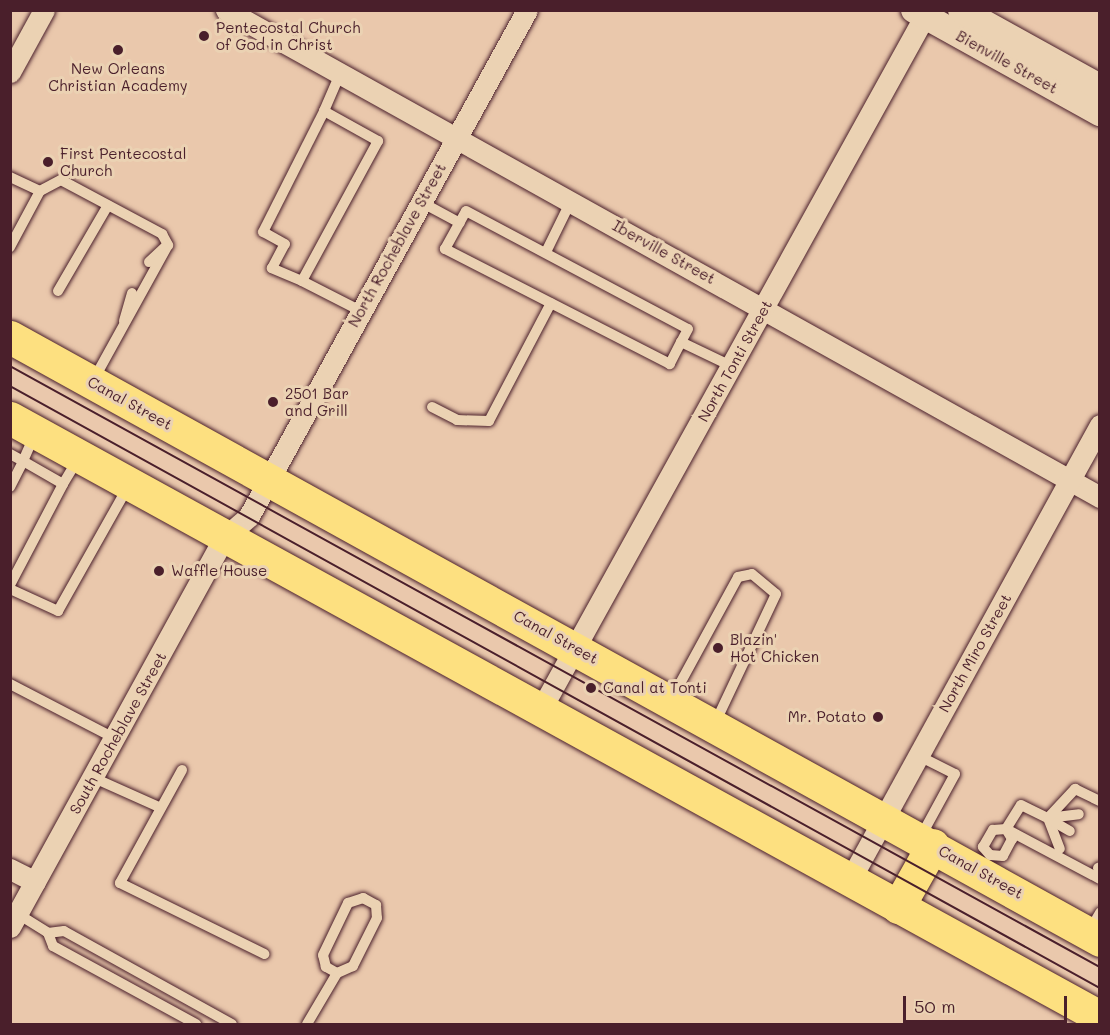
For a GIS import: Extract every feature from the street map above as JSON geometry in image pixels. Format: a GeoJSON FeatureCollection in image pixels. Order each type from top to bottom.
{"type":"FeatureCollection","features":[{"type":"Feature","properties":{"kind":"main road","name":"Canal Street"},"geometry":{"type":"LineString","coordinates":[[10,337],[926,842],[985,864],[1096,929]]}},
{"type":"Feature","properties":{"kind":"main road"},"geometry":{"type":"LineString","coordinates":[[23,437],[80,456],[224,538],[1100,1017]]}},
{"type":"Feature","properties":{"kind":"main road"},"geometry":{"type":"LineString","coordinates":[[898,907],[926,842]]}},
{"type":"Feature","properties":{"kind":"street"},"geometry":{"type":"LineString","coordinates":[[10,72],[44,10]]}},
{"type":"Feature","properties":{"kind":"street","name":"Iberville Street"},"geometry":{"type":"LineString","coordinates":[[225,10],[764,307],[1100,497]]}},
{"type":"Feature","properties":{"kind":"street","name":"North Rocheblave Street"},"geometry":{"type":"LineString","coordinates":[[224,538],[249,516],[527,10]]}},
{"type":"Feature","properties":{"kind":"street","name":"Bienville Street"},"geometry":{"type":"LineString","coordinates":[[961,10],[1100,87]]}},
{"type":"Feature","properties":{"kind":"street","name":"Bienville Street"},"geometry":{"type":"LineString","coordinates":[[922,12],[1100,113]]}},
{"type":"Feature","properties":{"kind":"street","name":"North Tonti Street"},"geometry":{"type":"LineString","coordinates":[[540,711],[764,307],[922,12]]}},
{"type":"Feature","properties":{"kind":"street","name":"North Miro Street"},"geometry":{"type":"LineString","coordinates":[[850,880],[1100,425]]}},
{"type":"Feature","properties":{"kind":"street","name":"South Rocheblave Street"},"geometry":{"type":"LineString","coordinates":[[14,920],[224,538]]}},
{"type":"Feature","properties":{"kind":"street"},"geometry":{"type":"LineString","coordinates":[[10,869],[35,882]]}},
{"type":"Feature","properties":{"kind":"lane"},"geometry":{"type":"LineString","coordinates":[[340,74],[324,111],[263,232],[285,244],[272,268],[361,311]]}},
{"type":"Feature","properties":{"kind":"lane"},"geometry":{"type":"LineString","coordinates":[[302,282],[378,141],[324,111]]}},
{"type":"Feature","properties":{"kind":"lane"},"geometry":{"type":"LineString","coordinates":[[10,177],[40,191]]}},
{"type":"Feature","properties":{"kind":"lane"},"geometry":{"type":"LineString","coordinates":[[10,247],[40,191],[61,180],[162,234],[168,245]]}},
{"type":"Feature","properties":{"kind":"lane"},"geometry":{"type":"LineString","coordinates":[[546,252],[572,201]]}},
{"type":"Feature","properties":{"kind":"lane"},"geometry":{"type":"LineString","coordinates":[[421,202],[460,223]]}},
{"type":"Feature","properties":{"kind":"lane"},"geometry":{"type":"LineString","coordinates":[[58,291],[108,205]]}},
{"type":"Feature","properties":{"kind":"lane"},"geometry":{"type":"LineString","coordinates":[[466,211],[546,252],[688,329],[670,364],[445,249],[466,211]]}},
{"type":"Feature","properties":{"kind":"lane"},"geometry":{"type":"LineString","coordinates":[[150,262],[168,245]]}},
{"type":"Feature","properties":{"kind":"lane"},"geometry":{"type":"LineString","coordinates":[[92,382],[168,245]]}},
{"type":"Feature","properties":{"kind":"lane"},"geometry":{"type":"LineString","coordinates":[[123,326],[132,293]]}},
{"type":"Feature","properties":{"kind":"lane"},"geometry":{"type":"LineString","coordinates":[[432,407],[457,420],[489,421],[551,303]]}},
{"type":"Feature","properties":{"kind":"lane"},"geometry":{"type":"LineString","coordinates":[[681,342],[731,366]]}},
{"type":"Feature","properties":{"kind":"lane"},"geometry":{"type":"LineString","coordinates":[[10,454],[23,437]]}},
{"type":"Feature","properties":{"kind":"lane"},"geometry":{"type":"LineString","coordinates":[[23,437],[63,484]]}},
{"type":"Feature","properties":{"kind":"lane"},"geometry":{"type":"LineString","coordinates":[[10,487],[23,437]]}},
{"type":"Feature","properties":{"kind":"lane"},"geometry":{"type":"LineString","coordinates":[[80,456],[10,587],[58,611],[129,484]]}},
{"type":"Feature","properties":{"kind":"lane"},"geometry":{"type":"LineString","coordinates":[[671,700],[738,577],[752,574],[776,594],[714,724]]}},
{"type":"Feature","properties":{"kind":"lane"},"geometry":{"type":"LineString","coordinates":[[10,684],[114,738]]}},
{"type":"Feature","properties":{"kind":"lane"},"geometry":{"type":"LineString","coordinates":[[919,756],[955,774],[926,842]]}},
{"type":"Feature","properties":{"kind":"lane"},"geometry":{"type":"LineString","coordinates":[[182,770],[120,883],[264,954]]}},
{"type":"Feature","properties":{"kind":"lane"},"geometry":{"type":"LineString","coordinates":[[94,778],[161,808]]}},
{"type":"Feature","properties":{"kind":"lane"},"geometry":{"type":"LineString","coordinates":[[1048,818],[1075,789],[1100,801]]}},
{"type":"Feature","properties":{"kind":"lane"},"geometry":{"type":"LineString","coordinates":[[1006,829],[1022,806],[1070,831]]}},
{"type":"Feature","properties":{"kind":"lane"},"geometry":{"type":"LineString","coordinates":[[1048,818],[1079,814]]}},
{"type":"Feature","properties":{"kind":"lane"},"geometry":{"type":"LineString","coordinates":[[1048,818],[1060,849]]}},
{"type":"Feature","properties":{"kind":"lane"},"geometry":{"type":"LineString","coordinates":[[1006,829],[1012,839],[1003,856],[985,864],[983,847],[993,830],[1006,829],[1099,871]]}},
{"type":"Feature","properties":{"kind":"lane"},"geometry":{"type":"LineString","coordinates":[[307,1024],[337,973],[353,966],[377,918],[370,900],[348,903],[323,955],[326,967],[337,973]]}},
{"type":"Feature","properties":{"kind":"lane"},"geometry":{"type":"LineString","coordinates":[[14,920],[48,933],[64,931],[232,1024]]}},
{"type":"Feature","properties":{"kind":"lane"},"geometry":{"type":"LineString","coordinates":[[48,933],[53,946],[196,1024]]}},
{"type":"Feature","properties":{"kind":"tram line"},"geometry":{"type":"LineString","coordinates":[[10,366],[1100,967]]}},
{"type":"Feature","properties":{"kind":"tram line"},"geometry":{"type":"LineString","coordinates":[[10,386],[1100,988]]}},
{"type":"Feature","properties":{"kind":"place","name":"Pentecostal Church of God in Christ"},"geometry":{"type":"Point","coordinates":[204,36]}},
{"type":"Feature","properties":{"kind":"place","name":"New Orleans Christian Academy"},"geometry":{"type":"Point","coordinates":[118,50]}},
{"type":"Feature","properties":{"kind":"place","name":"First Pentecostal Church"},"geometry":{"type":"Point","coordinates":[48,162]}},
{"type":"Feature","properties":{"kind":"place","name":"2501 Bar and Grill"},"geometry":{"type":"Point","coordinates":[273,402]}},
{"type":"Feature","properties":{"kind":"place","name":"Waffle House"},"geometry":{"type":"Point","coordinates":[159,571]}},
{"type":"Feature","properties":{"kind":"place","name":"Blazin' Hot Chicken"},"geometry":{"type":"Point","coordinates":[718,648]}},
{"type":"Feature","properties":{"kind":"place","name":"Canal at Tonti"},"geometry":{"type":"Point","coordinates":[591,688]}},
{"type":"Feature","properties":{"kind":"place","name":"Mr. Potato"},"geometry":{"type":"Point","coordinates":[878,717]}}]}
